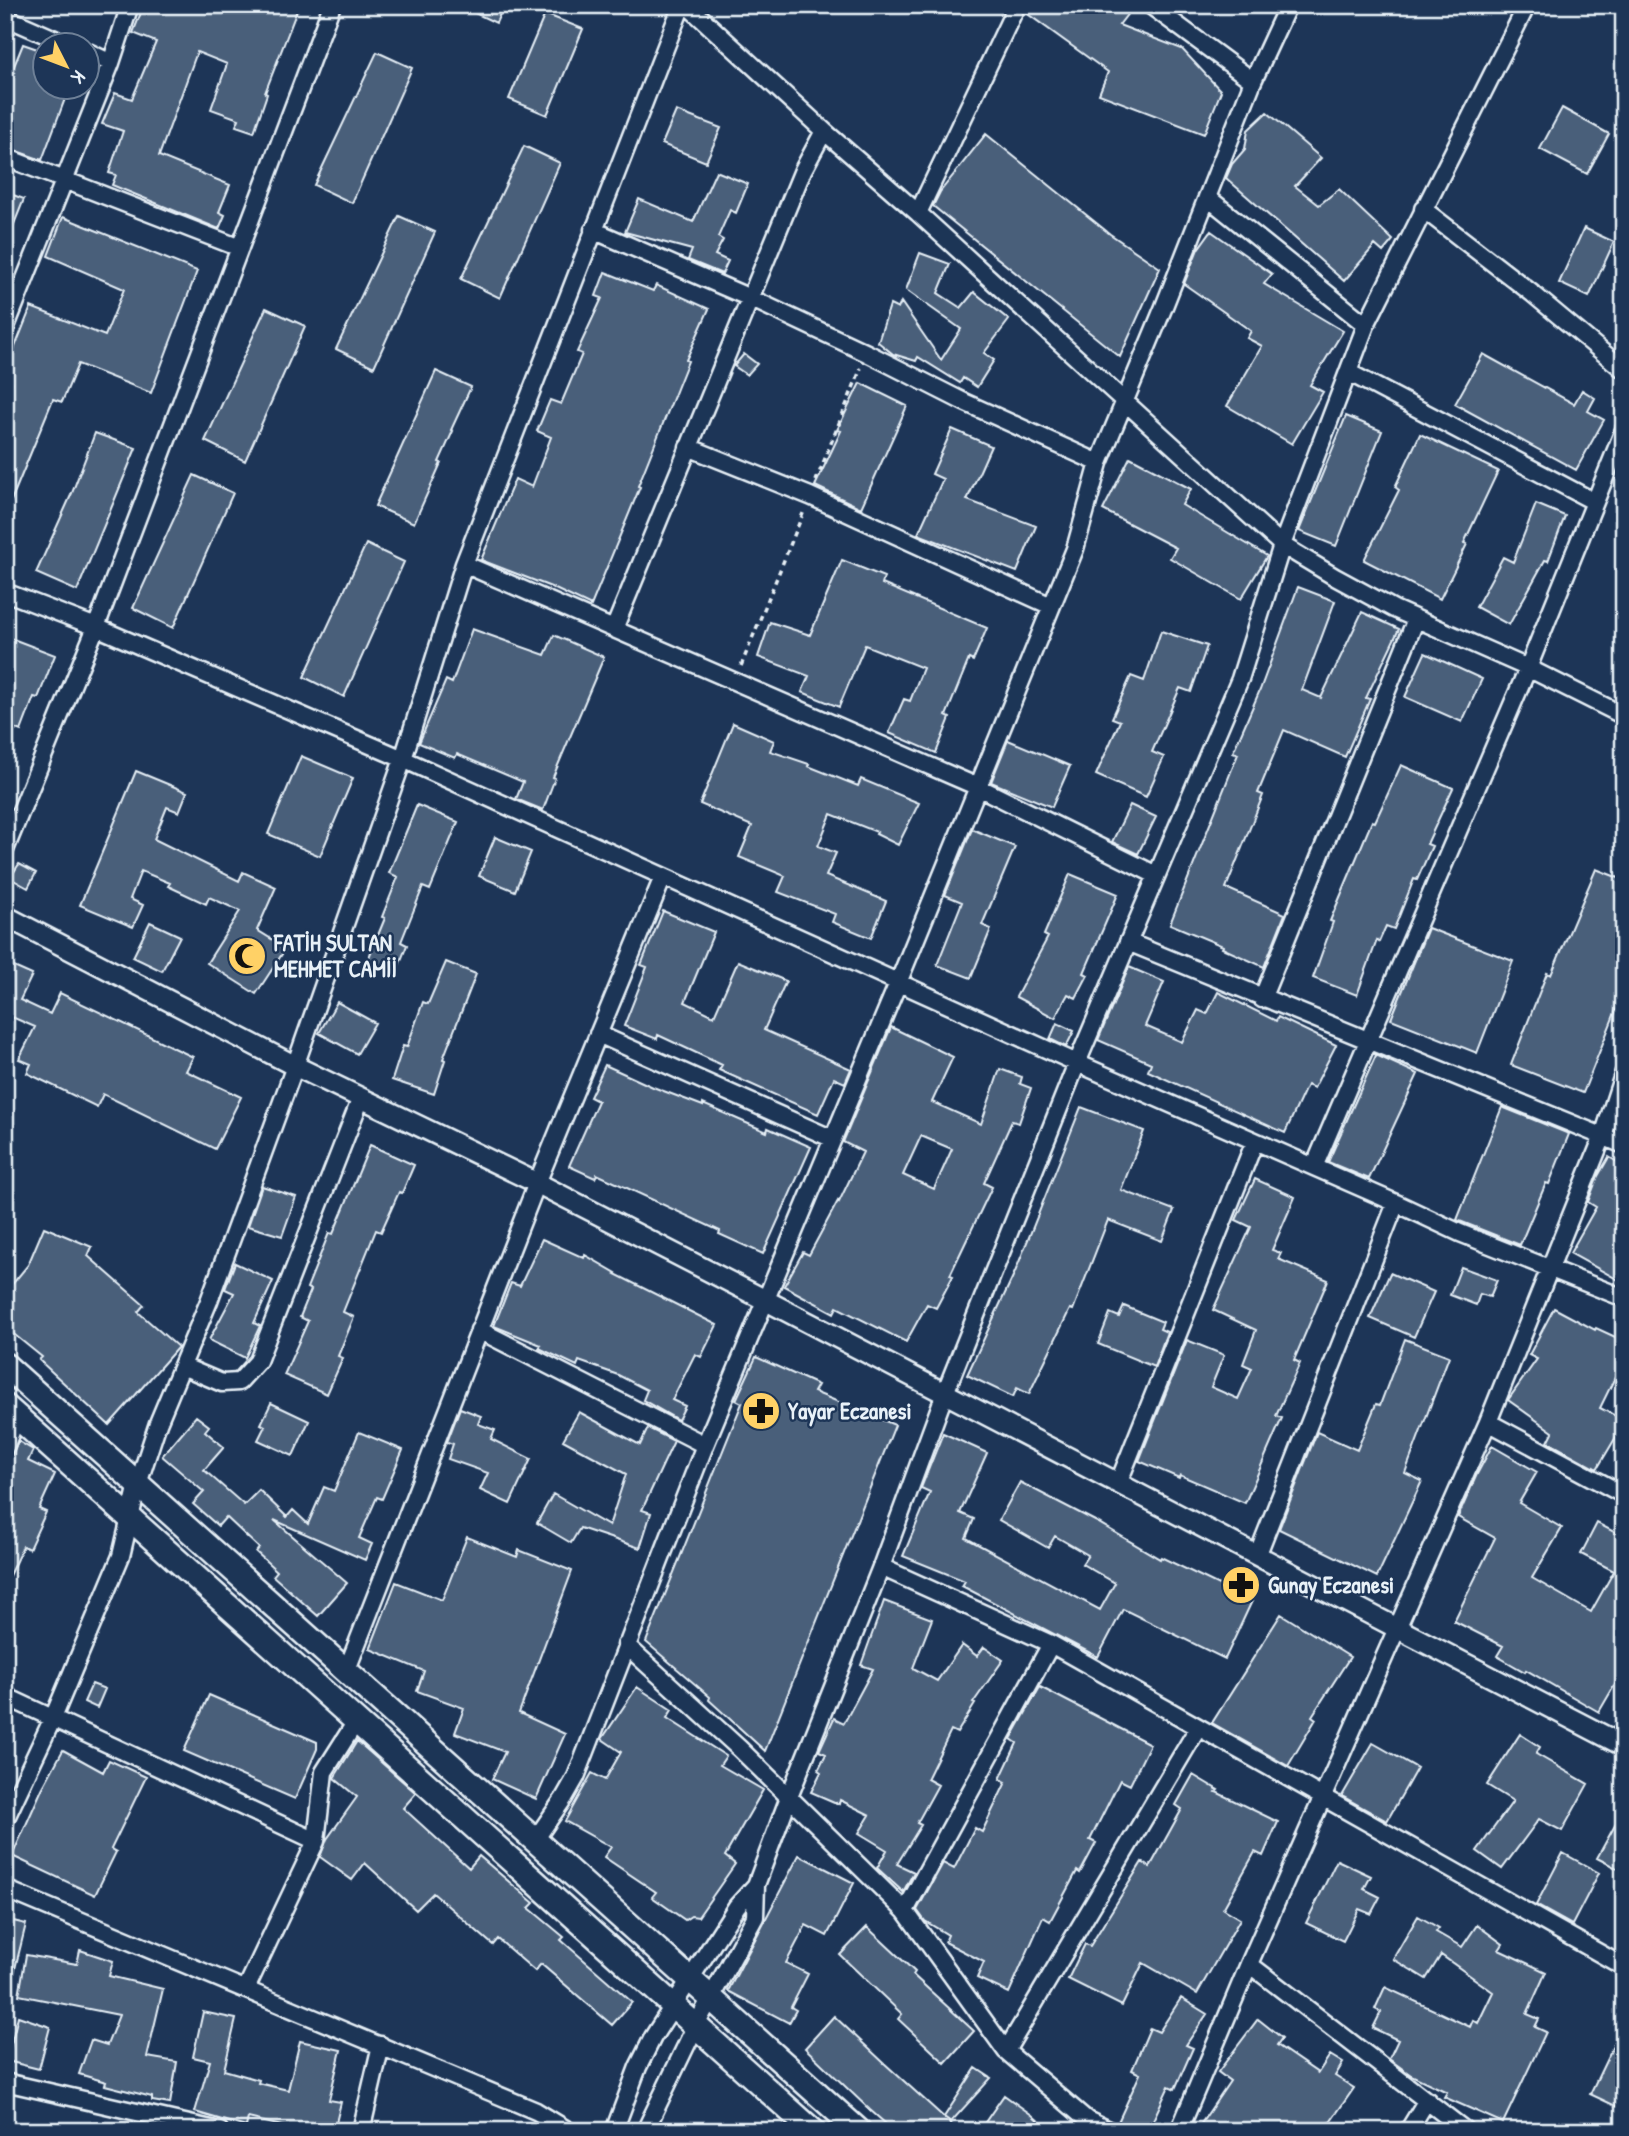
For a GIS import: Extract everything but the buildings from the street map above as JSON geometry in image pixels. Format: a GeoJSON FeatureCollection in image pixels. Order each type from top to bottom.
{"type":"FeatureCollection","features":[{"type":"Feature","properties":{"kind":"main road"},"geometry":{"type":"LineString","coordinates":[[5,1365],[859,2131]]}},
{"type":"Feature","properties":{"kind":"main road"},"geometry":{"type":"LineString","coordinates":[[11,1411],[813,2131]]}},
{"type":"Feature","properties":{"kind":"street"},"geometry":{"type":"LineString","coordinates":[[5,330],[111,63],[130,5]]}},
{"type":"Feature","properties":{"kind":"street"},"geometry":{"type":"LineString","coordinates":[[5,849],[96,627],[332,5]]}},
{"type":"Feature","properties":{"kind":"street"},"geometry":{"type":"LineString","coordinates":[[5,1820],[53,1718],[121,1556],[138,1484],[158,1423],[209,1301],[295,1066],[403,759],[464,564],[593,230],[684,5],[918,213],[1282,545],[1335,577],[1416,619],[1528,668],[1624,716]]}},
{"type":"Feature","properties":{"kind":"street"},"geometry":{"type":"LineString","coordinates":[[918,213],[1017,5]]}},
{"type":"Feature","properties":{"kind":"street"},"geometry":{"type":"LineString","coordinates":[[1150,5],[1253,81]]}},
{"type":"Feature","properties":{"kind":"street"},"geometry":{"type":"LineString","coordinates":[[535,1840],[576,1777],[705,1445],[1075,549],[1099,463],[1253,81],[1288,5]]}},
{"type":"Feature","properties":{"kind":"street"},"geometry":{"type":"LineString","coordinates":[[645,2131],[696,2025],[755,1917],[756,1885],[881,1567],[944,1393],[1077,1063],[1240,679],[1282,545],[1366,325],[1527,5]]}},
{"type":"Feature","properties":{"kind":"street"},"geometry":{"type":"LineString","coordinates":[[5,17],[39,32]]}},
{"type":"Feature","properties":{"kind":"street"},"geometry":{"type":"LineString","coordinates":[[102,59],[111,63]]}},
{"type":"Feature","properties":{"kind":"street"},"geometry":{"type":"LineString","coordinates":[[614,629],[803,170],[824,131]]}},
{"type":"Feature","properties":{"kind":"street"},"geometry":{"type":"LineString","coordinates":[[5,158],[240,248]]}},
{"type":"Feature","properties":{"kind":"street"},"geometry":{"type":"LineString","coordinates":[[1207,197],[1366,325]]}},
{"type":"Feature","properties":{"kind":"street"},"geometry":{"type":"LineString","coordinates":[[1423,209],[1533,294],[1624,370]]}},
{"type":"Feature","properties":{"kind":"street"},"geometry":{"type":"LineString","coordinates":[[593,230],[750,298],[964,402],[1099,463]]}},
{"type":"Feature","properties":{"kind":"street"},"geometry":{"type":"LineString","coordinates":[[1348,372],[1595,502]]}},
{"type":"Feature","properties":{"kind":"street"},"geometry":{"type":"LineString","coordinates":[[1314,1167],[1528,668],[1624,430]]}},
{"type":"Feature","properties":{"kind":"street"},"geometry":{"type":"LineString","coordinates":[[688,447],[810,496],[1051,606]]}},
{"type":"Feature","properties":{"kind":"street"},"geometry":{"type":"LineString","coordinates":[[464,564],[978,787],[1156,876]]}},
{"type":"Feature","properties":{"kind":"street"},"geometry":{"type":"LineString","coordinates":[[5,592],[96,627],[403,759],[1460,1233],[1624,1298]]}},
{"type":"Feature","properties":{"kind":"street"},"geometry":{"type":"LineString","coordinates":[[1262,999],[1416,619]]}},
{"type":"Feature","properties":{"kind":"street"},"geometry":{"type":"LineString","coordinates":[[346,1672],[537,1183],[663,877]]}},
{"type":"Feature","properties":{"kind":"street"},"geometry":{"type":"LineString","coordinates":[[5,916],[295,1066],[537,1183],[1624,1746]]}},
{"type":"Feature","properties":{"kind":"street"},"geometry":{"type":"LineString","coordinates":[[1128,942],[1262,999],[1624,1144]]}},
{"type":"Feature","properties":{"kind":"street"},"geometry":{"type":"LineString","coordinates":[[598,1034],[833,1139]]}},
{"type":"Feature","properties":{"kind":"street"},"geometry":{"type":"LineString","coordinates":[[1179,2131],[1249,1964],[1488,1422],[1603,1136],[1624,1072]]}},
{"type":"Feature","properties":{"kind":"street"},"geometry":{"type":"LineString","coordinates":[[182,1366],[222,1383],[239,1382],[258,1361],[361,1098]]}},
{"type":"Feature","properties":{"kind":"street"},"geometry":{"type":"LineString","coordinates":[[1118,1484],[1255,1141]]}},
{"type":"Feature","properties":{"kind":"street"},"geometry":{"type":"LineString","coordinates":[[1257,1556],[1395,1202]]}},
{"type":"Feature","properties":{"kind":"street"},"geometry":{"type":"LineString","coordinates":[[480,1331],[705,1445]]}},
{"type":"Feature","properties":{"kind":"street"},"geometry":{"type":"LineString","coordinates":[[5,1447],[11,1411]]}},
{"type":"Feature","properties":{"kind":"street"},"geometry":{"type":"LineString","coordinates":[[1488,1422],[1624,1495]]}},
{"type":"Feature","properties":{"kind":"street"},"geometry":{"type":"LineString","coordinates":[[881,1567],[1051,1644],[1624,1967]]}},
{"type":"Feature","properties":{"kind":"street"},"geometry":{"type":"LineString","coordinates":[[905,1911],[1051,1644]]}},
{"type":"Feature","properties":{"kind":"street"},"geometry":{"type":"LineString","coordinates":[[626,1645],[740,1749],[905,1911],[1006,2051],[1087,2120],[1110,2131]]}},
{"type":"Feature","properties":{"kind":"street"},"geometry":{"type":"LineString","coordinates":[[5,1696],[316,1841]]}},
{"type":"Feature","properties":{"kind":"street"},"geometry":{"type":"LineString","coordinates":[[246,1989],[316,1841],[324,1772],[357,1720]]}},
{"type":"Feature","properties":{"kind":"street"},"geometry":{"type":"LineString","coordinates":[[1006,2051],[1198,1728]]}},
{"type":"Feature","properties":{"kind":"street"},"geometry":{"type":"LineString","coordinates":[[614,2131],[638,2067],[673,2006],[737,1906],[756,1885]]}},
{"type":"Feature","properties":{"kind":"street"},"geometry":{"type":"LineString","coordinates":[[5,1889],[536,2111],[569,2131]]}},
{"type":"Feature","properties":{"kind":"street"},"geometry":{"type":"LineString","coordinates":[[1249,1964],[1466,2131]]}},
{"type":"Feature","properties":{"kind":"street"},"geometry":{"type":"LineString","coordinates":[[361,2131],[381,2045]]}},
{"type":"Feature","properties":{"kind":"street"},"geometry":{"type":"LineString","coordinates":[[5,2082],[220,2131]]}},
{"type":"Feature","properties":{"kind":"street"},"geometry":{"type":"LineString","coordinates":[[1408,2131],[1427,2100]]}},
{"type":"Feature","properties":{"kind":"path"},"geometry":{"type":"LineString","coordinates":[[735,681],[867,353]]}},
{"type":"Feature","properties":{"kind":"place","name":"FATİH SULTAN MEHMET CAMİİ"},"geometry":{"type":"Point","coordinates":[247,956]}},
{"type":"Feature","properties":{"kind":"place","name":"Yayar Eczanesi"},"geometry":{"type":"Point","coordinates":[761,1411]}},
{"type":"Feature","properties":{"kind":"place","name":"Gunay Eczanesi"},"geometry":{"type":"Point","coordinates":[1241,1585]}}]}
